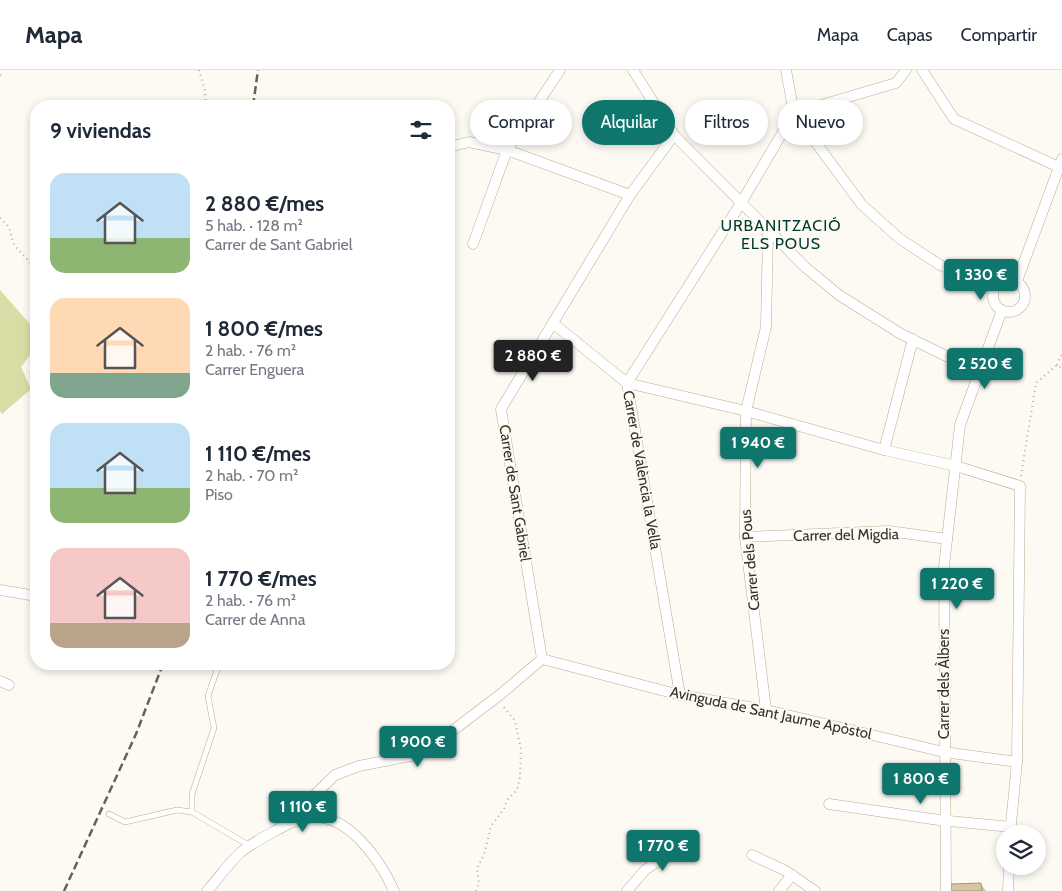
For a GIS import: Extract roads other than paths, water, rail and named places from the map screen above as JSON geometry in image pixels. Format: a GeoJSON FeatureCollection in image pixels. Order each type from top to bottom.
{"type":"FeatureCollection","features":[{"type":"Feature","properties":{"kind":"street"},"geometry":{"type":"LineString","coordinates":[[473,244],[507,150],[560,70]]}},
{"type":"Feature","properties":{"kind":"street"},"geometry":{"type":"LineString","coordinates":[[633,70],[652,100]]}},
{"type":"Feature","properties":{"kind":"street"},"geometry":{"type":"LineString","coordinates":[[786,70],[792,100]]}},
{"type":"Feature","properties":{"kind":"street"},"geometry":{"type":"LineString","coordinates":[[838,100],[896,83],[906,70]]}},
{"type":"Feature","properties":{"kind":"street"},"geometry":{"type":"LineString","coordinates":[[922,70],[954,119],[1061,163],[1017,282]]}},
{"type":"Feature","properties":{"kind":"street"},"geometry":{"type":"LineString","coordinates":[[675,136],[768,232],[839,295],[913,340],[979,372]]}},
{"type":"Feature","properties":{"kind":"street","name":"Carrer de València la Vella"},"geometry":{"type":"LineString","coordinates":[[680,695],[627,383],[741,203],[778,140]]}},
{"type":"Feature","properties":{"kind":"street"},"geometry":{"type":"LineString","coordinates":[[455,146],[469,142],[507,150],[630,195]]}},
{"type":"Feature","properties":{"kind":"street","name":"Carrer de Sant Gabriel"},"geometry":{"type":"LineString","coordinates":[[542,659],[501,409],[554,324],[630,195],[667,145]]}},
{"type":"Feature","properties":{"kind":"street"},"geometry":{"type":"LineString","coordinates":[[818,145],[862,205],[900,239],[940,265],[994,288]]}},
{"type":"Feature","properties":{"kind":"street","name":"Carrer dels Pous"},"geometry":{"type":"LineString","coordinates":[[766,710],[745,537],[746,411],[766,327],[768,232]]}},
{"type":"Feature","properties":{"kind":"street"},"geometry":{"type":"LineString","coordinates":[[1005,280],[1017,282],[1024,292],[1023,303],[1016,310],[1009,312],[1002,310],[993,300],[994,288],[1005,280]]}},
{"type":"Feature","properties":{"kind":"street","name":"Carrer dels Àlbers"},"geometry":{"type":"LineString","coordinates":[[946,891],[944,566],[960,425],[1002,310]]}},
{"type":"Feature","properties":{"kind":"street"},"geometry":{"type":"LineString","coordinates":[[554,324],[627,383],[746,411],[884,450],[956,466],[1020,486],[1017,762],[1011,825]]}},
{"type":"Feature","properties":{"kind":"street"},"geometry":{"type":"LineString","coordinates":[[884,450],[913,340]]}},
{"type":"Feature","properties":{"kind":"street","name":"Carrer del Migdia"},"geometry":{"type":"LineString","coordinates":[[745,537],[889,531],[947,539]]}},
{"type":"Feature","properties":{"kind":"street"},"geometry":{"type":"LineString","coordinates":[[0,590],[30,595]]}},
{"type":"Feature","properties":{"kind":"street"},"geometry":{"type":"LineString","coordinates":[[281,828],[335,776],[359,766],[416,755],[435,744],[496,698],[542,659]]}},
{"type":"Feature","properties":{"kind":"street","name":"Avinguda de Sant Jaume Apòstol"},"geometry":{"type":"LineString","coordinates":[[542,659],[680,695],[766,710],[944,752],[1017,762]]}},
{"type":"Feature","properties":{"kind":"street"},"geometry":{"type":"LineString","coordinates":[[829,804],[996,828]]}},
{"type":"Feature","properties":{"kind":"street"},"geometry":{"type":"LineString","coordinates":[[207,891],[240,853],[281,828],[308,818],[318,817],[341,826],[370,849],[385,872],[394,891]]}},
{"type":"Feature","properties":{"kind":"street"},"geometry":{"type":"LineString","coordinates":[[627,891],[645,870],[686,840]]}},
{"type":"Feature","properties":{"kind":"street"},"geometry":{"type":"LineString","coordinates":[[752,856],[792,875],[815,891]]}},
{"type":"Feature","properties":{"kind":"street"},"geometry":{"type":"LineString","coordinates":[[779,891],[792,875]]}},
{"type":"Feature","properties":{"kind":"street"},"geometry":{"type":"LineString","coordinates":[[1008,891],[1009,875]]}},
{"type":"Feature","properties":{"kind":"lane"},"geometry":{"type":"LineString","coordinates":[[192,812],[192,794],[214,728],[208,696],[217,670]]}},
{"type":"Feature","properties":{"kind":"lane"},"geometry":{"type":"LineString","coordinates":[[109,814],[125,822],[177,810],[192,812],[251,846]]}},
{"type":"Feature","properties":{"kind":"railway"},"geometry":{"type":"LineString","coordinates":[[254,100],[258,70]]}},
{"type":"Feature","properties":{"kind":"railway"},"geometry":{"type":"LineString","coordinates":[[64,891],[136,734],[161,670]]}},
{"type":"Feature","properties":{"kind":"district","name":"URBANITZACIÓ ELS POUS"},"geometry":{"type":"Point","coordinates":[781,234]}}]}
